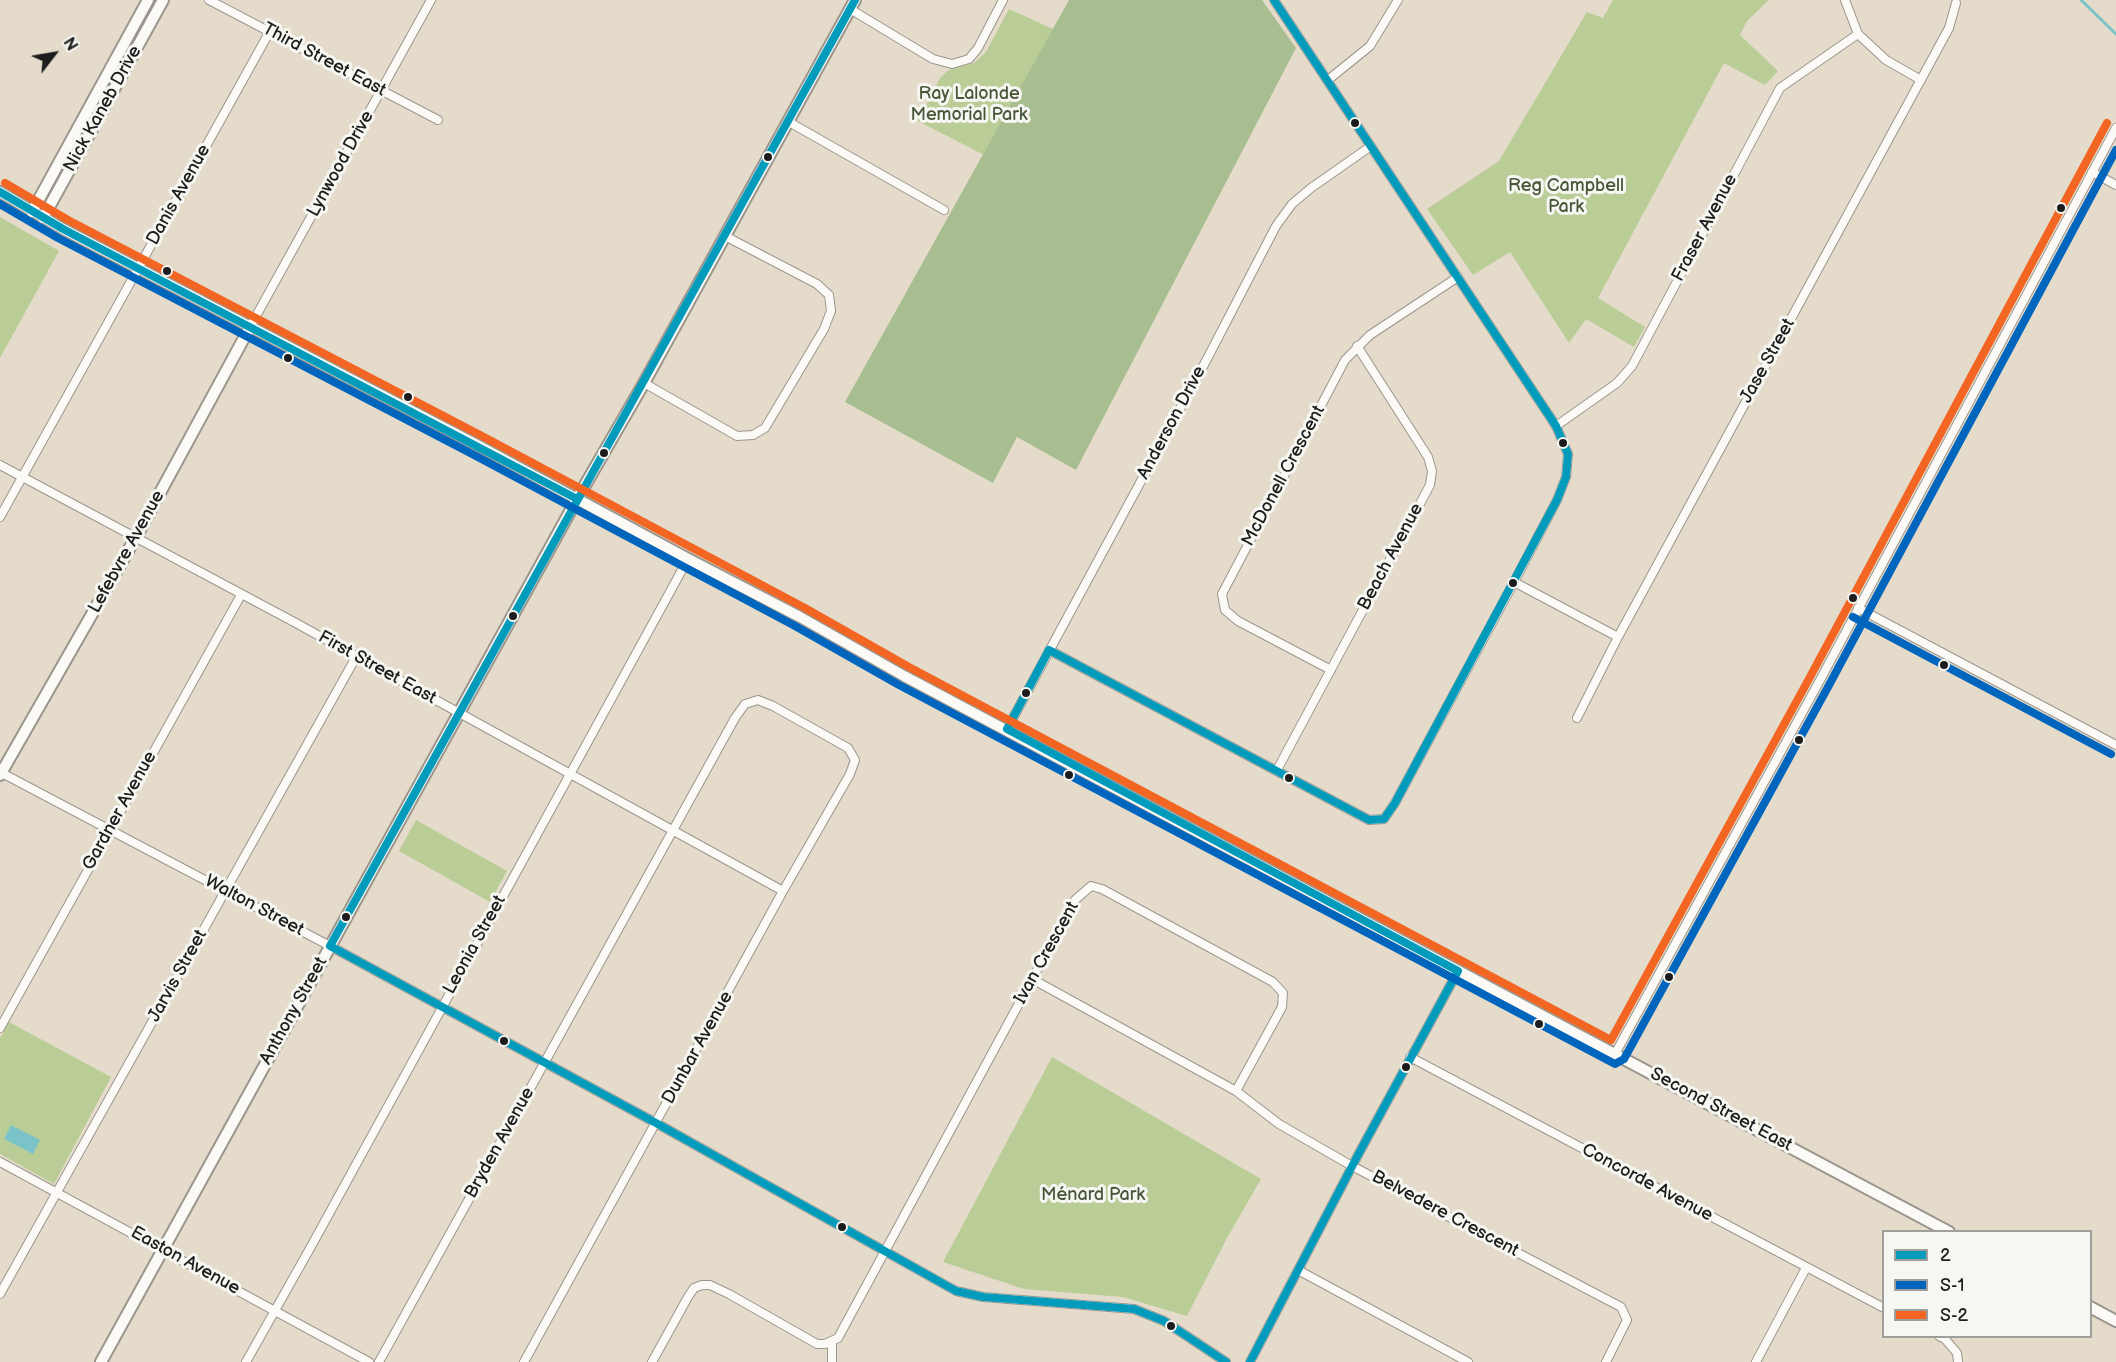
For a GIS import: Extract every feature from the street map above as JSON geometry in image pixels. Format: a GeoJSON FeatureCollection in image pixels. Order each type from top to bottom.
{"type":"FeatureCollection","features":[{"type":"Feature","properties":{"kind":"street","name":"Nick Kaneb Drive"},"geometry":{"type":"LineString","coordinates":[[32,212],[148,0]]}},
{"type":"Feature","properties":{"kind":"street","name":"Nick Kaneb Drive"},"geometry":{"type":"LineString","coordinates":[[43,218],[163,0]]}},
{"type":"Feature","properties":{"kind":"street","name":"Third Street East"},"geometry":{"type":"LineString","coordinates":[[210,0],[438,120]]}},
{"type":"Feature","properties":{"kind":"street","name":"Lynwood Drive"},"geometry":{"type":"LineString","coordinates":[[250,327],[431,0]]}},
{"type":"Feature","properties":{"kind":"street"},"geometry":{"type":"LineString","coordinates":[[853,5],[933,59],[952,64],[969,59],[978,48],[1003,0]]}},
{"type":"Feature","properties":{"kind":"street"},"geometry":{"type":"LineString","coordinates":[[1049,650],[1369,820],[1384,819],[1395,803],[1514,582],[1557,500],[1566,477],[1568,454],[1556,426],[1274,0]]}},
{"type":"Feature","properties":{"kind":"street"},"geometry":{"type":"LineString","coordinates":[[1328,80],[1370,46],[1398,0]]}},
{"type":"Feature","properties":{"kind":"street"},"geometry":{"type":"LineString","coordinates":[[1845,0],[1858,34],[1886,60],[1921,80]]}},
{"type":"Feature","properties":{"kind":"street","name":"Jase Street"},"geometry":{"type":"LineString","coordinates":[[1577,718],[1618,637],[1949,28],[1956,3]]}},
{"type":"Feature","properties":{"kind":"street","name":"Anthony Street"},"geometry":{"type":"LineString","coordinates":[[101,1362],[577,499],[644,383],[853,5]]}},
{"type":"Feature","properties":{"kind":"street","name":"Danis Avenue"},"geometry":{"type":"LineString","coordinates":[[0,517],[270,31]]}},
{"type":"Feature","properties":{"kind":"street","name":"Fraser Avenue"},"geometry":{"type":"LineString","coordinates":[[1556,426],[1617,383],[1632,366],[1780,88],[1858,34]]}},
{"type":"Feature","properties":{"kind":"street"},"geometry":{"type":"LineString","coordinates":[[789,122],[944,210]]}},
{"type":"Feature","properties":{"kind":"street"},"geometry":{"type":"LineString","coordinates":[[1615,1054],[2116,128]]}},
{"type":"Feature","properties":{"kind":"street","name":"Anderson Drive"},"geometry":{"type":"LineString","coordinates":[[1007,729],[1207,359],[1276,226],[1292,204],[1311,188],[1371,146]]}},
{"type":"Feature","properties":{"kind":"street"},"geometry":{"type":"LineString","coordinates":[[2092,172],[2116,185]]}},
{"type":"Feature","properties":{"kind":"street","name":"Second Street East"},"geometry":{"type":"LineString","coordinates":[[0,192],[32,212],[138,269],[577,499],[1945,1230]]}},
{"type":"Feature","properties":{"kind":"street"},"geometry":{"type":"LineString","coordinates":[[644,383],[737,436],[753,435],[765,428],[824,329],[831,311],[829,296],[817,284],[725,236]]}},
{"type":"Feature","properties":{"kind":"street","name":"McDonell Crescent"},"geometry":{"type":"LineString","coordinates":[[1331,670],[1238,621],[1225,610],[1222,594],[1345,360],[1370,335],[1458,277]]}},
{"type":"Feature","properties":{"kind":"street","name":"Lefebvre Avenue"},"geometry":{"type":"LineString","coordinates":[[0,773],[136,537],[250,327]]}},
{"type":"Feature","properties":{"kind":"street","name":"Beach Avenue"},"geometry":{"type":"LineString","coordinates":[[1277,770],[1430,485],[1432,471],[1428,457],[1357,346]]}},
{"type":"Feature","properties":{"kind":"street","name":"First Street East"},"geometry":{"type":"LineString","coordinates":[[0,465],[783,891]]}},
{"type":"Feature","properties":{"kind":"street","name":"Leonia Street"},"geometry":{"type":"LineString","coordinates":[[246,1362],[688,559]]}},
{"type":"Feature","properties":{"kind":"street"},"geometry":{"type":"LineString","coordinates":[[1514,582],[1618,637]]}},
{"type":"Feature","properties":{"kind":"street","name":"Gardner Avenue"},"geometry":{"type":"LineString","coordinates":[[0,1028],[241,595]]}},
{"type":"Feature","properties":{"kind":"street"},"geometry":{"type":"LineString","coordinates":[[1858,608],[2116,745]]}},
{"type":"Feature","properties":{"kind":"street","name":"Jarvis Street"},"geometry":{"type":"LineString","coordinates":[[0,1294],[356,657]]}},
{"type":"Feature","properties":{"kind":"street","name":"Dunbar Avenue"},"geometry":{"type":"LineString","coordinates":[[524,1362],[783,891],[850,774],[855,760],[848,748],[773,706],[758,700],[745,704],[673,830]]}},
{"type":"Feature","properties":{"kind":"street","name":"Walton Street"},"geometry":{"type":"LineString","coordinates":[[0,773],[330,946],[656,1123],[885,1251]]}},
{"type":"Feature","properties":{"kind":"street","name":"Bryden Avenue"},"geometry":{"type":"LineString","coordinates":[[379,1362],[673,830]]}},
{"type":"Feature","properties":{"kind":"street","name":"Ivan Crescent"},"geometry":{"type":"LineString","coordinates":[[832,1342],[842,1332],[1075,900],[1091,886],[1102,889],[1273,982],[1282,993],[1282,1007],[1236,1091]]}},
{"type":"Feature","properties":{"kind":"street"},"geometry":{"type":"LineString","coordinates":[[1250,1362],[1352,1166],[1458,971]]}},
{"type":"Feature","properties":{"kind":"street","name":"Belvedere Crescent"},"geometry":{"type":"LineString","coordinates":[[1032,979],[1236,1091],[1279,1124],[1352,1166],[1621,1307],[1627,1320],[1606,1362]]}},
{"type":"Feature","properties":{"kind":"street","name":"Concorde Avenue"},"geometry":{"type":"LineString","coordinates":[[1410,1058],[1882,1307]]}},
{"type":"Feature","properties":{"kind":"street","name":"Easton Avenue"},"geometry":{"type":"LineString","coordinates":[[0,1162],[369,1362]]}},
{"type":"Feature","properties":{"kind":"street"},"geometry":{"type":"LineString","coordinates":[[885,1251],[956,1291],[983,1297],[1134,1309],[1164,1321],[1226,1362]]}},
{"type":"Feature","properties":{"kind":"street"},"geometry":{"type":"LineString","coordinates":[[1756,1362],[1806,1268]]}},
{"type":"Feature","properties":{"kind":"street"},"geometry":{"type":"LineString","coordinates":[[1298,1270],[1468,1362]]}},
{"type":"Feature","properties":{"kind":"street"},"geometry":{"type":"LineString","coordinates":[[652,1362],[688,1296],[694,1288],[702,1285],[710,1285],[729,1294],[817,1344],[832,1342],[832,1362]]}},
{"type":"Feature","properties":{"kind":"street"},"geometry":{"type":"LineString","coordinates":[[2092,1308],[2116,1321]]}},
{"type":"Feature","properties":{"kind":"street"},"geometry":{"type":"LineString","coordinates":[[1942,1338],[1958,1353],[1958,1362]]}},
{"type":"Feature","properties":{"kind":"green space"},"geometry":{"type":"Polygon","coordinates":[[[1069,0],[1262,0],[1296,48],[1076,470],[1017,437],[993,483],[845,402],[1069,0]]]}},
{"type":"Feature","properties":{"kind":"green space","name":"Reg Campbell Park"},"geometry":{"type":"Polygon","coordinates":[[[1613,0],[1769,0],[1747,21],[1740,35],[1778,71],[1765,85],[1724,63],[1598,298],[1645,327],[1634,347],[1586,319],[1569,343],[1510,252],[1473,275],[1427,209],[1499,161],[1587,12],[1603,18],[1613,0]]]}},
{"type":"Feature","properties":{"kind":"green space","name":"Ray Lalonde Memorial Park"},"geometry":{"type":"Polygon","coordinates":[[[1009,9],[1053,29],[984,155],[918,121],[940,78],[949,70],[974,63],[986,52],[1009,9]]]}},
{"type":"Feature","properties":{"kind":"green space"},"geometry":{"type":"Polygon","coordinates":[[[0,217],[59,251],[0,358],[0,217]]]}},
{"type":"Feature","properties":{"kind":"green space"},"geometry":{"type":"Polygon","coordinates":[[[416,820],[507,871],[490,902],[399,851],[416,820]]]}},
{"type":"Feature","properties":{"kind":"green space"},"geometry":{"type":"Polygon","coordinates":[[[9,1022],[111,1077],[54,1184],[0,1154],[0,1038],[9,1022]]]}},
{"type":"Feature","properties":{"kind":"green space","name":"Ménard Park"},"geometry":{"type":"Polygon","coordinates":[[[1052,1057],[1261,1179],[1227,1238],[1187,1316],[1123,1297],[1024,1289],[943,1262],[1052,1057]]]}},
{"type":"Feature","properties":{"kind":"water"},"geometry":{"type":"Polygon","coordinates":[[[11,1125],[40,1140],[33,1154],[4,1139],[11,1125]]]}},
{"type":"Feature","properties":{"kind":"waterway"},"geometry":{"type":"LineString","coordinates":[[2081,0],[2116,34]]}},
{"type":"Feature","properties":{"kind":"transit line","name":"2"},"geometry":{"type":"LineString","coordinates":[[855,0],[330,946],[656,1123],[956,1291],[983,1297],[1134,1309],[1164,1321],[1226,1362]]}},
{"type":"Feature","properties":{"kind":"transit line","name":"2"},"geometry":{"type":"LineString","coordinates":[[1250,1362],[1358,1155],[1458,971],[1007,729],[1049,650],[1369,820],[1384,819],[1395,803],[1557,500],[1566,477],[1568,454],[1556,426],[1274,0]]}},
{"type":"Feature","properties":{"kind":"transit line","name":"S-2"},"geometry":{"type":"LineString","coordinates":[[5,183],[68,220],[484,437],[805,608],[909,667],[1611,1040],[1810,677],[2107,123]]}},
{"type":"Feature","properties":{"kind":"transit line","name":"S-1"},"geometry":{"type":"LineString","coordinates":[[0,204],[58,238],[474,455],[795,626],[899,685],[1615,1064],[1624,1059],[1828,687],[2116,150]]}},
{"type":"Feature","properties":{"kind":"transit line","name":"2"},"geometry":{"type":"LineString","coordinates":[[0,192],[63,229],[577,499]]}},
{"type":"Feature","properties":{"kind":"transit line","name":"S-1"},"geometry":{"type":"LineString","coordinates":[[1853,617],[2111,754]]}}]}
